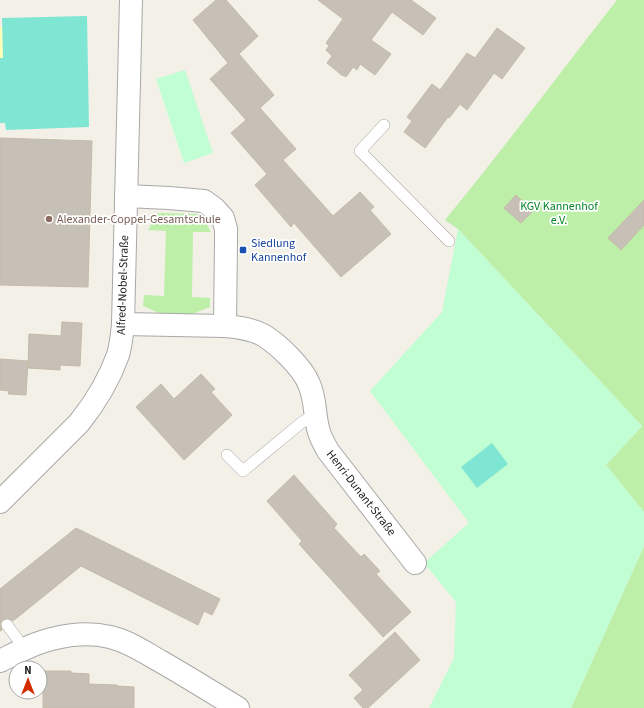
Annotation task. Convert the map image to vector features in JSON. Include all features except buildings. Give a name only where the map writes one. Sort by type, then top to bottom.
[{"type":"street","name":"Alfred-Nobel-Straße","points":[[0,502],[90,410],[106,381],[118,354],[123,324],[131,0]]},
{"type":"street","points":[[126,196],[204,201],[215,209],[223,218],[226,229],[225,326]]},
{"type":"street","name":"Henri-Dunant-Straße","points":[[123,324],[225,326],[240,328],[263,335],[276,345],[299,367],[309,383],[319,432],[328,451],[415,563]]},
{"type":"street","points":[[0,661],[48,640],[68,636],[89,635],[111,637],[135,646],[238,708]]},
{"type":"lane","points":[[384,125],[360,151],[448,241]]},
{"type":"lane","points":[[227,455],[242,471],[301,423],[315,414]]},
{"type":"lane","points":[[7,625],[25,649]]},
{"type":"green space","name":"KGV Kannenhof e.V.","points":[[617,0],[644,0],[644,512],[606,465],[642,426],[458,229],[445,220]]},
{"type":"green space","points":[[158,213],[201,214],[211,232],[193,232],[192,297],[210,298],[210,307],[187,316],[166,316],[143,306],[144,295],[164,296],[166,231],[148,230]]},
{"type":"green space","points":[[644,546],[644,708],[571,708]]},
{"type":"sand","points":[[0,27],[2,27],[3,58],[0,58]]},
{"type":"shaded area","points":[[87,16],[89,127],[6,130],[5,123],[0,123],[0,58],[3,58],[2,18]]},
{"type":"shaded area","points":[[185,70],[213,153],[184,163],[156,79]]},
{"type":"shaded area","points":[[458,229],[642,426],[606,465],[644,512],[644,546],[571,708],[429,708],[454,658],[456,602],[424,563],[469,523],[370,391],[442,312]]},
{"type":"shaded area","points":[[492,443],[508,464],[477,488],[461,467]]},
{"type":"place","name":"Alexander-Coppel-Gesamtschule","points":[[49,219]]},
{"type":"place","name":"Siedlung Kannenhof","points":[[243,250]]}]
